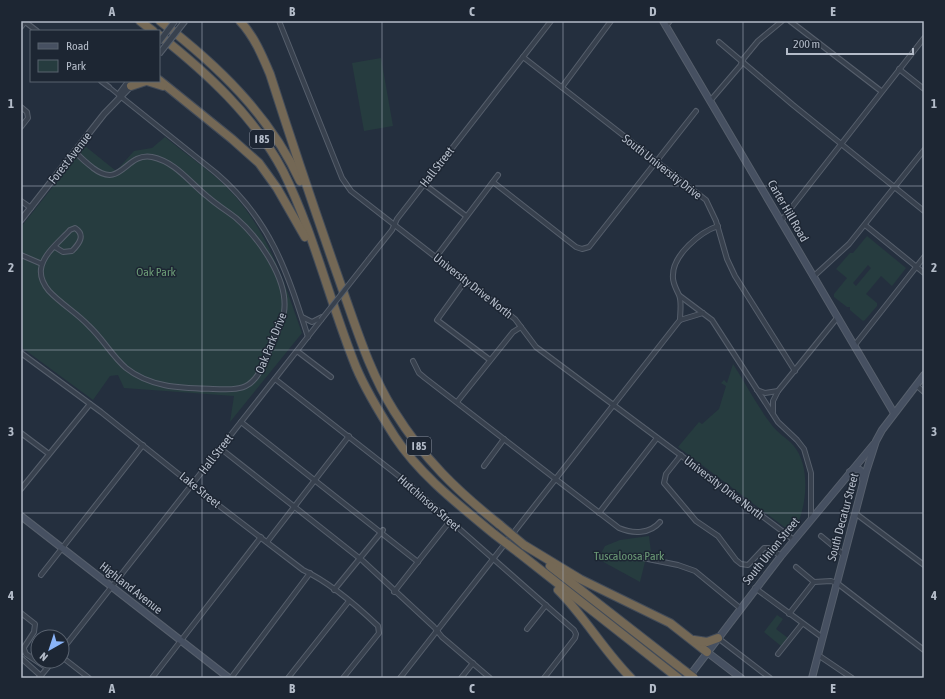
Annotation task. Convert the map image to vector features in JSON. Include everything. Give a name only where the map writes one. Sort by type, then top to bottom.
[{"type":"highway","points":[[140,21],[152,30]]},
{"type":"highway","name":"I 85","points":[[160,21],[218,69],[259,113],[278,140],[297,173],[317,218],[364,348],[379,384],[394,411],[429,460],[465,497],[694,678]]},
{"type":"highway","points":[[240,21],[247,29],[261,53],[270,74],[317,218]]},
{"type":"highway","name":"I 85","points":[[160,36],[196,64],[239,109],[263,140],[282,170],[298,204],[357,368],[378,410],[396,439],[424,472],[452,499],[494,534],[678,678]]},
{"type":"highway","points":[[160,81],[259,163],[290,209],[322,272]]},
{"type":"highway","points":[[150,82],[170,88]]},
{"type":"highway","points":[[524,545],[587,582],[660,617],[693,640],[707,652]]},
{"type":"highway","points":[[537,568],[583,617],[611,655],[631,678]]},
{"type":"highway","points":[[693,640],[701,642],[718,638]]},
{"type":"main road","name":"Carter Hill Road","points":[[666,23],[710,101],[894,413]]},
{"type":"main road","name":"South Decatur Street","points":[[812,678],[863,482],[876,441],[894,413],[924,375]]},
{"type":"main road","name":"South Union Street","points":[[688,678],[780,556],[876,441]]},
{"type":"main road","points":[[849,472],[855,469],[861,471],[863,482]]},
{"type":"main road","name":"Highland Avenue","points":[[21,516],[230,678]]},
{"type":"main road","points":[[707,652],[741,678]]},
{"type":"street","points":[[21,27],[25,21],[36,30]]},
{"type":"street","points":[[160,41],[176,21]]},
{"type":"street","points":[[160,53],[185,21]]},
{"type":"street","name":"University Drive North","points":[[278,21],[347,187],[516,318],[536,347],[794,540]]},
{"type":"street","name":"Hall Street","points":[[70,640],[369,259],[424,184],[551,21]]},
{"type":"street","points":[[562,88],[611,21]]},
{"type":"street","points":[[710,101],[763,36],[774,29],[782,21]]},
{"type":"street","points":[[790,21],[881,91]]},
{"type":"street","points":[[781,221],[898,69],[924,38]]},
{"type":"street","points":[[719,42],[840,144],[924,211]]},
{"type":"street","name":"South University Drive","points":[[523,57],[706,200],[718,226],[727,258],[735,276],[795,371]]},
{"type":"street","points":[[898,69],[924,89]]},
{"type":"street","points":[[103,82],[216,173],[243,197],[259,218],[280,258],[308,337]]},
{"type":"street","name":"Forest Avenue","points":[[21,220],[75,151],[132,83]]},
{"type":"street","points":[[21,107],[27,112],[28,118],[21,127]]},
{"type":"street","points":[[493,182],[576,247],[585,249],[592,245],[696,111]]},
{"type":"street","points":[[813,277],[849,244],[924,150]]},
{"type":"street","name":"Oak Park Drive","points":[[42,264],[42,277],[51,292],[90,326],[126,367],[142,378],[160,384],[234,390],[247,386],[259,374],[283,316],[285,302],[283,292],[273,264],[264,250],[238,220],[208,198],[178,170],[160,160],[143,157],[134,160],[118,173],[108,175],[99,172],[75,151]]},
{"type":"street","points":[[436,257],[498,175]]},
{"type":"street","points":[[424,184],[466,216]]},
{"type":"street","points":[[21,201],[31,208]]},
{"type":"street","points":[[865,224],[924,272]]},
{"type":"street","points":[[718,226],[707,230],[696,238],[676,264],[673,271],[675,290],[680,296],[716,324],[778,422],[797,440],[805,453],[810,469],[812,488],[810,520]]},
{"type":"street","points":[[21,255],[42,264],[47,255],[56,247],[70,230],[76,228],[80,231],[80,242],[72,251],[63,252],[56,247]]},
{"type":"street","points":[[854,346],[924,257]]},
{"type":"street","points":[[466,280],[437,320],[490,360]]},
{"type":"street","points":[[680,296],[680,320]]},
{"type":"street","points":[[400,678],[494,560],[613,404],[680,320],[703,313]]},
{"type":"street","points":[[301,316],[312,322],[326,314]]},
{"type":"street","points":[[773,414],[773,401],[778,391],[837,318]]},
{"type":"street","points":[[457,402],[513,332],[521,327]]},
{"type":"street","points":[[297,351],[331,377]]},
{"type":"street","name":"Lake Street","points":[[21,353],[90,404],[267,542],[349,601],[379,628],[379,633],[343,678]]},
{"type":"street","points":[[413,361],[419,373],[619,528],[631,532],[653,529],[660,522]]},
{"type":"street","name":"Hutchinson Street","points":[[275,379],[349,436],[450,521],[546,605],[576,634],[575,638],[544,678]]},
{"type":"street","points":[[916,385],[924,392]]},
{"type":"street","points":[[757,390],[765,392],[778,391]]},
{"type":"street","points":[[21,489],[90,404]]},
{"type":"street","points":[[241,422],[382,531],[418,562]]},
{"type":"street","points":[[21,433],[49,454]]},
{"type":"street","points":[[267,542],[349,436]]},
{"type":"street","points":[[599,513],[657,438]]},
{"type":"street","points":[[484,466],[504,439]]},
{"type":"street","points":[[41,575],[143,445]]},
{"type":"street","points":[[220,448],[360,558],[437,632],[490,678]]},
{"type":"street","points":[[681,455],[666,474],[664,483],[696,521],[718,536],[736,560],[742,564],[746,565],[751,562],[764,548],[769,548],[780,556]]},
{"type":"street","points":[[855,513],[924,565]]},
{"type":"street","points":[[394,592],[450,521]]},
{"type":"street","points":[[334,590],[382,531]]},
{"type":"street","points":[[821,536],[844,555]]},
{"type":"street","points":[[152,678],[261,537]]},
{"type":"street","points":[[643,558],[678,565],[695,571],[740,608]]},
{"type":"street","points":[[796,567],[814,582],[831,581],[837,583],[924,650]]},
{"type":"street","points":[[230,678],[310,573]]},
{"type":"street","points":[[789,614],[814,582]]},
{"type":"street","points":[[755,588],[823,638]]},
{"type":"street","points":[[288,678],[349,601]]},
{"type":"street","points":[[527,629],[546,605]]},
{"type":"street","points":[[21,613],[36,624],[34,632],[22,650],[30,657]]},
{"type":"street","points":[[778,654],[802,624]]},
{"type":"street","points":[[718,638],[770,678]]},
{"type":"street","points":[[818,655],[852,678]]},
{"type":"street","points":[[21,658],[40,677],[46,669]]},
{"type":"street","points":[[70,663],[89,678]]},
{"type":"street","points":[[461,678],[473,663]]},
{"type":"green space","points":[[381,58],[393,126],[364,131],[352,63]]},
{"type":"green space","name":"Oak Park","points":[[165,137],[219,180],[247,211],[267,244],[283,279],[302,333],[230,422],[234,396],[124,388],[118,375],[110,376],[93,400],[21,347],[21,227],[85,146],[116,171],[134,151],[152,148]]},
{"type":"green space","points":[[867,236],[906,268],[892,286],[881,276],[866,294],[877,303],[877,306],[863,321],[850,310],[850,307],[847,307],[834,297],[834,294],[847,278],[836,269],[850,253],[853,253]],"holes":[[[868,265],[871,268],[856,286],[853,283]]]},
{"type":"green space","points":[[733,364],[773,427],[793,445],[799,453],[803,463],[805,474],[805,497],[800,518],[796,527],[787,529],[678,447],[699,422],[702,424],[719,409],[726,386],[721,383],[724,380],[727,383]]},
{"type":"green space","name":"Tuscaloosa Park","points":[[649,536],[651,552],[645,562],[640,582],[598,559],[605,546],[620,540]]},
{"type":"green space","points":[[777,615],[783,619],[776,629],[788,638],[781,646],[764,632]]}]
